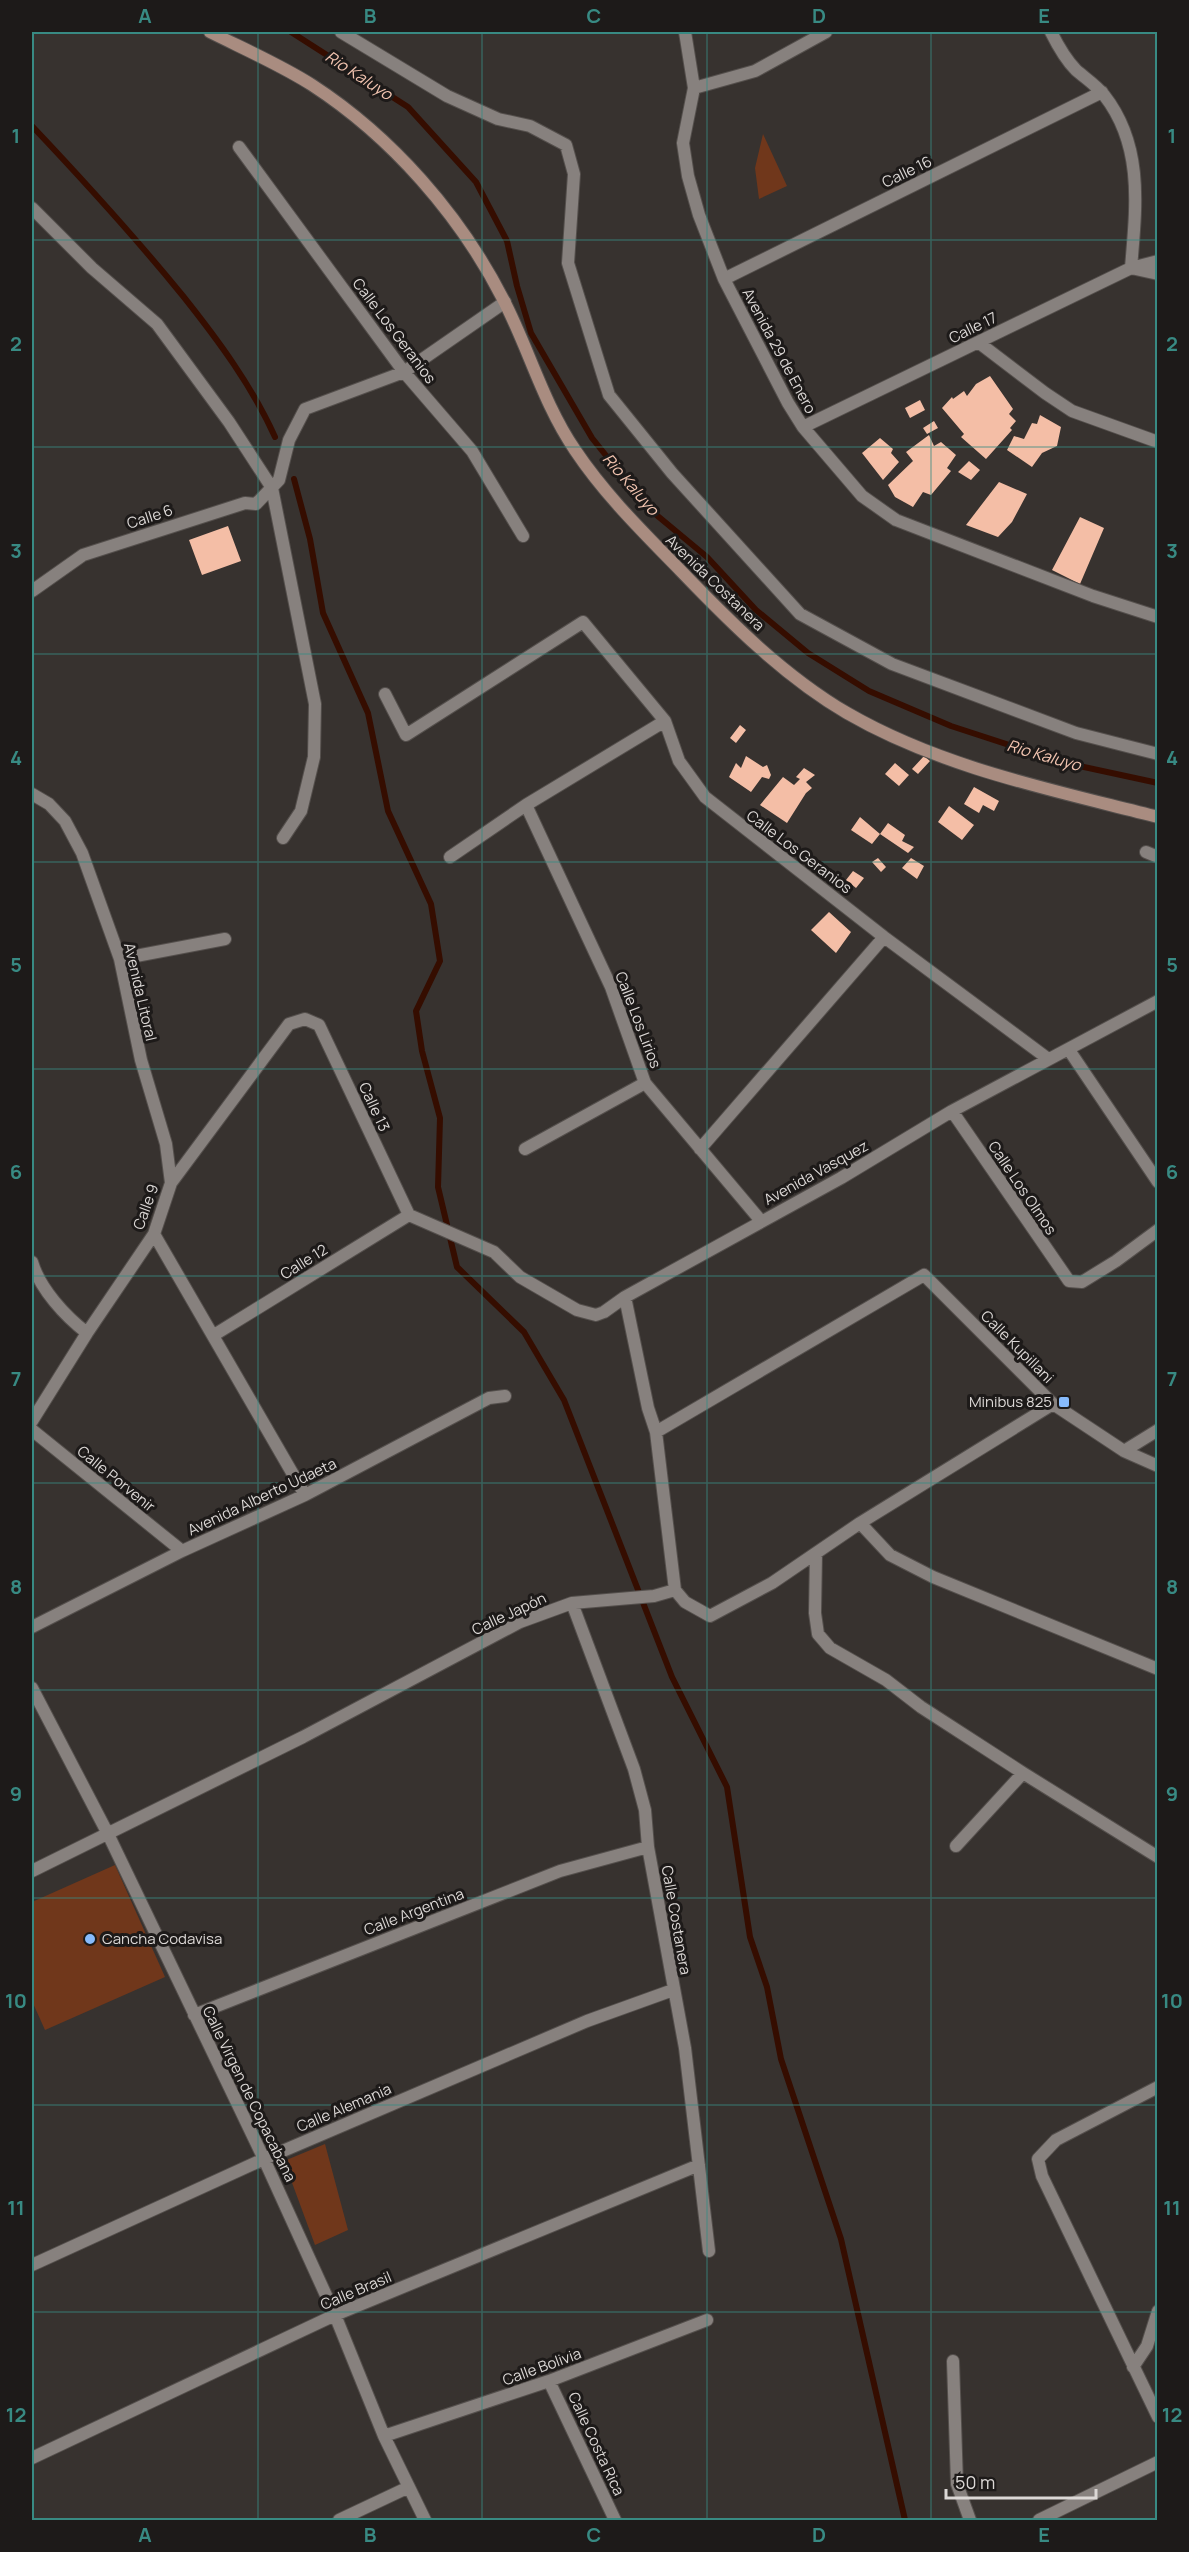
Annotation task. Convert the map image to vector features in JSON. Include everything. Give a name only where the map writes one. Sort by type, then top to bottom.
[{"type":"main road","name":"Avenida Costanera","points":[[210,32],[312,85],[370,129],[444,208],[479,255],[505,302],[546,401],[575,450],[642,532],[708,599],[778,664],[847,712],[920,748],[951,760],[1094,802],[1158,817]]},
{"type":"street","points":[[341,32],[447,96],[498,119],[530,126],[566,145],[574,174],[568,263],[609,394],[658,458],[800,614],[892,664],[1076,733],[1158,754]]},
{"type":"street","name":"Avenida 29 de Enero","points":[[685,32],[694,88],[683,143],[688,176],[709,246],[724,279],[788,403],[803,427],[862,496],[896,520],[1073,588],[1158,617]]},
{"type":"street","points":[[694,88],[755,71],[826,32]]},
{"type":"street","points":[[1051,32],[1074,68],[1102,92],[1116,112],[1128,138],[1134,163],[1137,206],[1131,268],[1158,274]]},
{"type":"street","name":"Calle 16","points":[[724,279],[1102,92]]},
{"type":"street","name":"Calle Los Geranios","points":[[239,147],[404,372],[472,451],[523,536]]},
{"type":"street","points":[[32,208],[92,268],[157,324],[276,484]]},
{"type":"street","name":"Calle 17","points":[[803,427],[1131,268],[1158,261]]},
{"type":"street","points":[[283,838],[301,811],[314,757],[315,704],[276,484],[289,440],[305,409],[404,372],[505,302]]},
{"type":"street","points":[[978,342],[1044,393],[1072,411],[1158,442]]},
{"type":"street","name":"Calle 6","points":[[32,591],[83,555],[245,502],[256,504],[276,484]]},
{"type":"street","name":"Calle Los Geranios","points":[[385,694],[406,735],[583,622],[665,721],[679,761],[705,796],[884,937],[1047,1058]]},
{"type":"street","points":[[450,857],[526,805],[665,721]]},
{"type":"street","name":"Avenida Litoral","points":[[32,794],[49,804],[65,820],[82,853],[120,959],[141,1060],[166,1144],[171,1183]]},
{"type":"street","name":"Calle Los Lirios","points":[[526,805],[611,987],[645,1083],[761,1221]]},
{"type":"street","points":[[700,1149],[884,937]]},
{"type":"street","points":[[120,959],[225,939]]},
{"type":"street","name":"Avenida Vasquez","points":[[409,1215],[494,1252],[520,1276],[577,1310],[596,1315],[841,1178],[952,1111],[1047,1058],[1069,1050],[1158,1001]]},
{"type":"street","name":"Calle 9","points":[[32,1421],[87,1333],[154,1234],[171,1183],[289,1024],[305,1019]]},
{"type":"street","name":"Calle 13","points":[[305,1019],[319,1025],[409,1215]]},
{"type":"street","points":[[1069,1050],[1158,1182]]},
{"type":"street","points":[[525,1149],[645,1083]]},
{"type":"street","name":"Calle Los Olmos","points":[[952,1111],[1069,1281],[1082,1282],[1116,1261],[1158,1230]]},
{"type":"street","name":"Calle 12","points":[[214,1335],[409,1215]]},
{"type":"street","points":[[154,1234],[305,1495]]},
{"type":"street","points":[[32,1262],[35,1273],[70,1321],[87,1333]]},
{"type":"street","name":"Calle Kupillani","points":[[656,1432],[924,1275],[1053,1404],[1124,1451],[1158,1466]]},
{"type":"street","points":[[625,1298],[648,1408],[656,1432],[675,1590],[685,1602],[710,1616],[771,1583],[860,1523],[1053,1404]]},
{"type":"street","name":"Avenida Alberto Udaeta","points":[[32,1627],[182,1551],[305,1495],[489,1398],[505,1396]]},
{"type":"street","name":"Calle Porvenir","points":[[32,1430],[182,1551]]},
{"type":"street","points":[[1124,1451],[1158,1430]]},
{"type":"street","points":[[860,1523],[890,1555],[933,1577],[1158,1669]]},
{"type":"street","points":[[816,1554],[815,1613],[818,1634],[830,1648],[886,1680],[921,1707],[1158,1857]]},
{"type":"street","name":"Calle Japón","points":[[32,1871],[303,1737],[520,1622],[578,1603],[654,1596],[675,1590]]},
{"type":"street","name":"Calle Costanera","points":[[578,1603],[634,1769],[645,1810],[648,1847],[685,2048],[709,2252]]},
{"type":"street","name":"Calle Virgen de Copacabana","points":[[32,1688],[108,1834],[264,2158],[335,2315],[384,2436],[425,2520]]},
{"type":"street","points":[[956,1846],[1023,1773]]},
{"type":"street","name":"Calle Argentina","points":[[194,2014],[560,1871],[648,1847]]},
{"type":"street","name":"Calle Alemania","points":[[32,2265],[264,2158],[586,2021],[673,1990]]},
{"type":"street","points":[[1158,2087],[1056,2140],[1038,2159],[1042,2176],[1158,2417]]},
{"type":"street","name":"Calle Brasil","points":[[32,2458],[335,2315],[699,2165]]},
{"type":"street","points":[[1133,2367],[1147,2346],[1158,2311]]},
{"type":"street","name":"Calle Bolivia","points":[[384,2436],[549,2381],[707,2320]]},
{"type":"street","points":[[953,2361],[957,2484],[970,2520]]},
{"type":"street","name":"Calle Costa Rica","points":[[549,2381],[615,2520]]},
{"type":"street","points":[[1039,2520],[1158,2462]]},
{"type":"street","points":[[339,2520],[409,2487]]},
{"type":"shaded area","points":[[763,134],[787,186],[759,199],[755,168]]},
{"type":"shaded area","name":"Cancha Codavisa","points":[[115,1865],[165,1977],[45,2030],[32,2001],[32,1902]]},
{"type":"shaded area","points":[[325,2144],[348,2230],[315,2245],[284,2161]]},
{"type":"building","points":[[990,376],[1013,409],[1009,414],[1016,421],[1010,428],[1012,430],[986,459],[961,437],[964,434],[942,408],[952,397],[953,399],[964,391],[967,396],[976,384]]},
{"type":"building","points":[[920,400],[925,410],[910,418],[905,408]]},
{"type":"building","points":[[1040,415],[1061,427],[1057,446],[1042,453],[1032,467],[1007,450],[1014,436],[1024,439],[1032,423],[1037,424]]},
{"type":"building","points":[[934,421],[938,428],[927,434],[923,428]]},
{"type":"building","points":[[929,435],[934,446],[941,442],[956,455],[947,468],[951,471],[931,495],[923,492],[913,507],[895,497],[888,485],[913,461],[906,452]]},
{"type":"building","points":[[880,438],[893,449],[891,453],[899,462],[883,480],[862,453]]},
{"type":"building","points":[[969,461],[980,470],[971,480],[958,472]]},
{"type":"building","points":[[999,482],[1027,494],[1012,522],[998,537],[966,525]]},
{"type":"building","points":[[1080,517],[1104,528],[1080,584],[1052,570]]},
{"type":"building","points":[[228,526],[241,561],[202,575],[189,540]]},
{"type":"building","points":[[740,725],[746,730],[736,743],[730,738]]},
{"type":"building","points":[[746,756],[763,767],[767,765],[771,775],[769,779],[762,777],[751,792],[729,777],[736,763],[741,768]]},
{"type":"building","points":[[924,756],[930,761],[918,774],[912,769]]},
{"type":"building","points":[[895,763],[909,775],[899,786],[885,774]]},
{"type":"building","points":[[804,768],[815,775],[806,782],[812,788],[806,793],[787,823],[760,805],[783,777],[794,785],[800,779],[796,777]]},
{"type":"building","points":[[974,787],[999,801],[994,811],[983,805],[979,813],[964,804]]},
{"type":"building","points":[[949,806],[974,825],[962,840],[938,822]]},
{"type":"building","points":[[860,817],[880,834],[872,844],[851,830]]},
{"type":"building","points":[[888,823],[905,835],[902,841],[914,847],[908,853],[880,834]]},
{"type":"building","points":[[878,858],[886,867],[881,872],[872,862]]},
{"type":"building","points":[[911,858],[924,866],[917,879],[902,868]]},
{"type":"building","points":[[853,871],[864,878],[856,888],[846,880]]},
{"type":"building","points":[[829,912],[851,932],[836,953],[811,930]]},
{"type":"waterway","name":"Rio Kaluyo","points":[[291,32],[408,107],[476,182],[507,241],[531,333],[592,438],[648,508],[707,557],[756,610],[808,653],[869,691],[951,726],[1061,762],[1158,783]]},
{"type":"waterway","points":[[32,126],[128,231],[196,313],[245,382],[275,437]]},
{"type":"waterway","points":[[294,479],[310,539],[323,613],[368,713],[388,811],[431,904],[440,961],[416,1011],[422,1051],[440,1118],[438,1187],[457,1267],[524,1332],[564,1400],[672,1677],[727,1787],[750,1937],[767,1987],[781,2059],[841,2239],[905,2520]]},
{"type":"place","name":"Minibus 825","points":[[1064,1402]]},
{"type":"place","name":"Cancha Codavisa","points":[[90,1939]]}]
